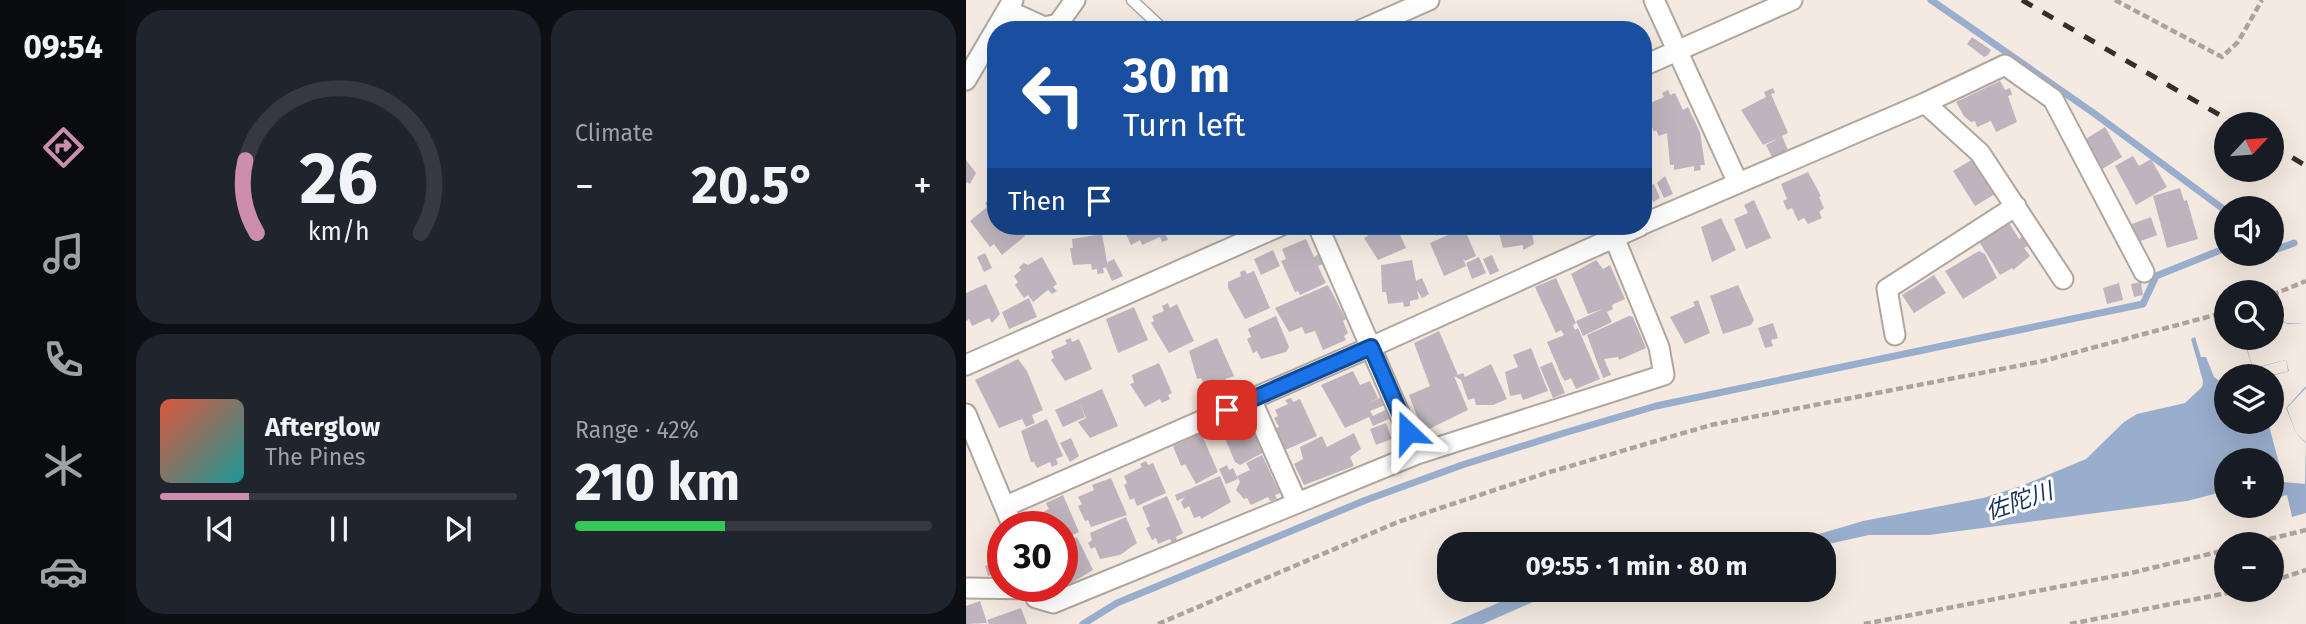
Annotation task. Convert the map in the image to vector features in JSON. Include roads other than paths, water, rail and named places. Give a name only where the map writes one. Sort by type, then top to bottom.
[{"type":"street","points":[[1060,21],[1075,0]]},
{"type":"street","points":[[1381,21],[1429,0]]},
{"type":"street","points":[[1654,0],[1738,183]]},
{"type":"street","points":[[1652,62],[1792,0]]},
{"type":"street","points":[[1001,21],[1010,5],[1035,21]]},
{"type":"street","points":[[966,80],[987,44]]},
{"type":"street","points":[[1652,221],[1925,103],[2005,65],[2053,99],[2144,272]]},
{"type":"street","points":[[1925,103],[1980,153],[2063,279]]},
{"type":"street","points":[[1895,335],[1887,289],[2016,206]]},
{"type":"street","points":[[966,365],[1260,235]]},
{"type":"street","points":[[1322,235],[1417,454]]},
{"type":"street","points":[[1006,506],[1371,347],[1619,235]]},
{"type":"street","points":[[1078,593],[1417,454],[1664,375],[1659,347],[1614,237]]},
{"type":"street","points":[[1251,399],[1297,503]]},
{"type":"street","points":[[966,414],[1008,511]]},
{"type":"street","points":[[966,588],[987,588]]},
{"type":"lane","points":[[1132,0],[1154,21]]},
{"type":"water","name":"佐陀川","points":[[2284,322],[2306,324],[2306,388],[2287,408],[2296,433],[2306,442],[2306,513],[2292,517],[2287,495],[2284,496],[2284,448],[2214,448],[2214,494],[2187,501],[1929,535],[1869,535],[1836,542],[1836,532],[1826,532],[1863,521],[1983,498],[2021,486],[2086,459],[2124,422],[2137,414],[2185,403],[2202,387],[2203,381],[2191,339],[2195,337],[2201,357],[2206,357],[2214,377],[2214,434],[2284,434],[2284,372],[2288,371],[2286,360],[2271,364],[2251,364],[2247,350],[2284,350]]},
{"type":"water","points":[[1533,602],[1483,624],[1450,624],[1498,603]]},
{"type":"waterway","points":[[1931,0],[2095,114],[2214,202]]},
{"type":"waterway","points":[[2284,247],[2294,243]]},
{"type":"waterway","points":[[1083,624],[1117,603],[1366,500],[1462,465],[1656,406],[2143,304],[2156,276],[2214,253]]},
{"type":"railway","points":[[2022,0],[2214,112]]},
{"type":"railway","points":[[2284,152],[2306,166]]}]
